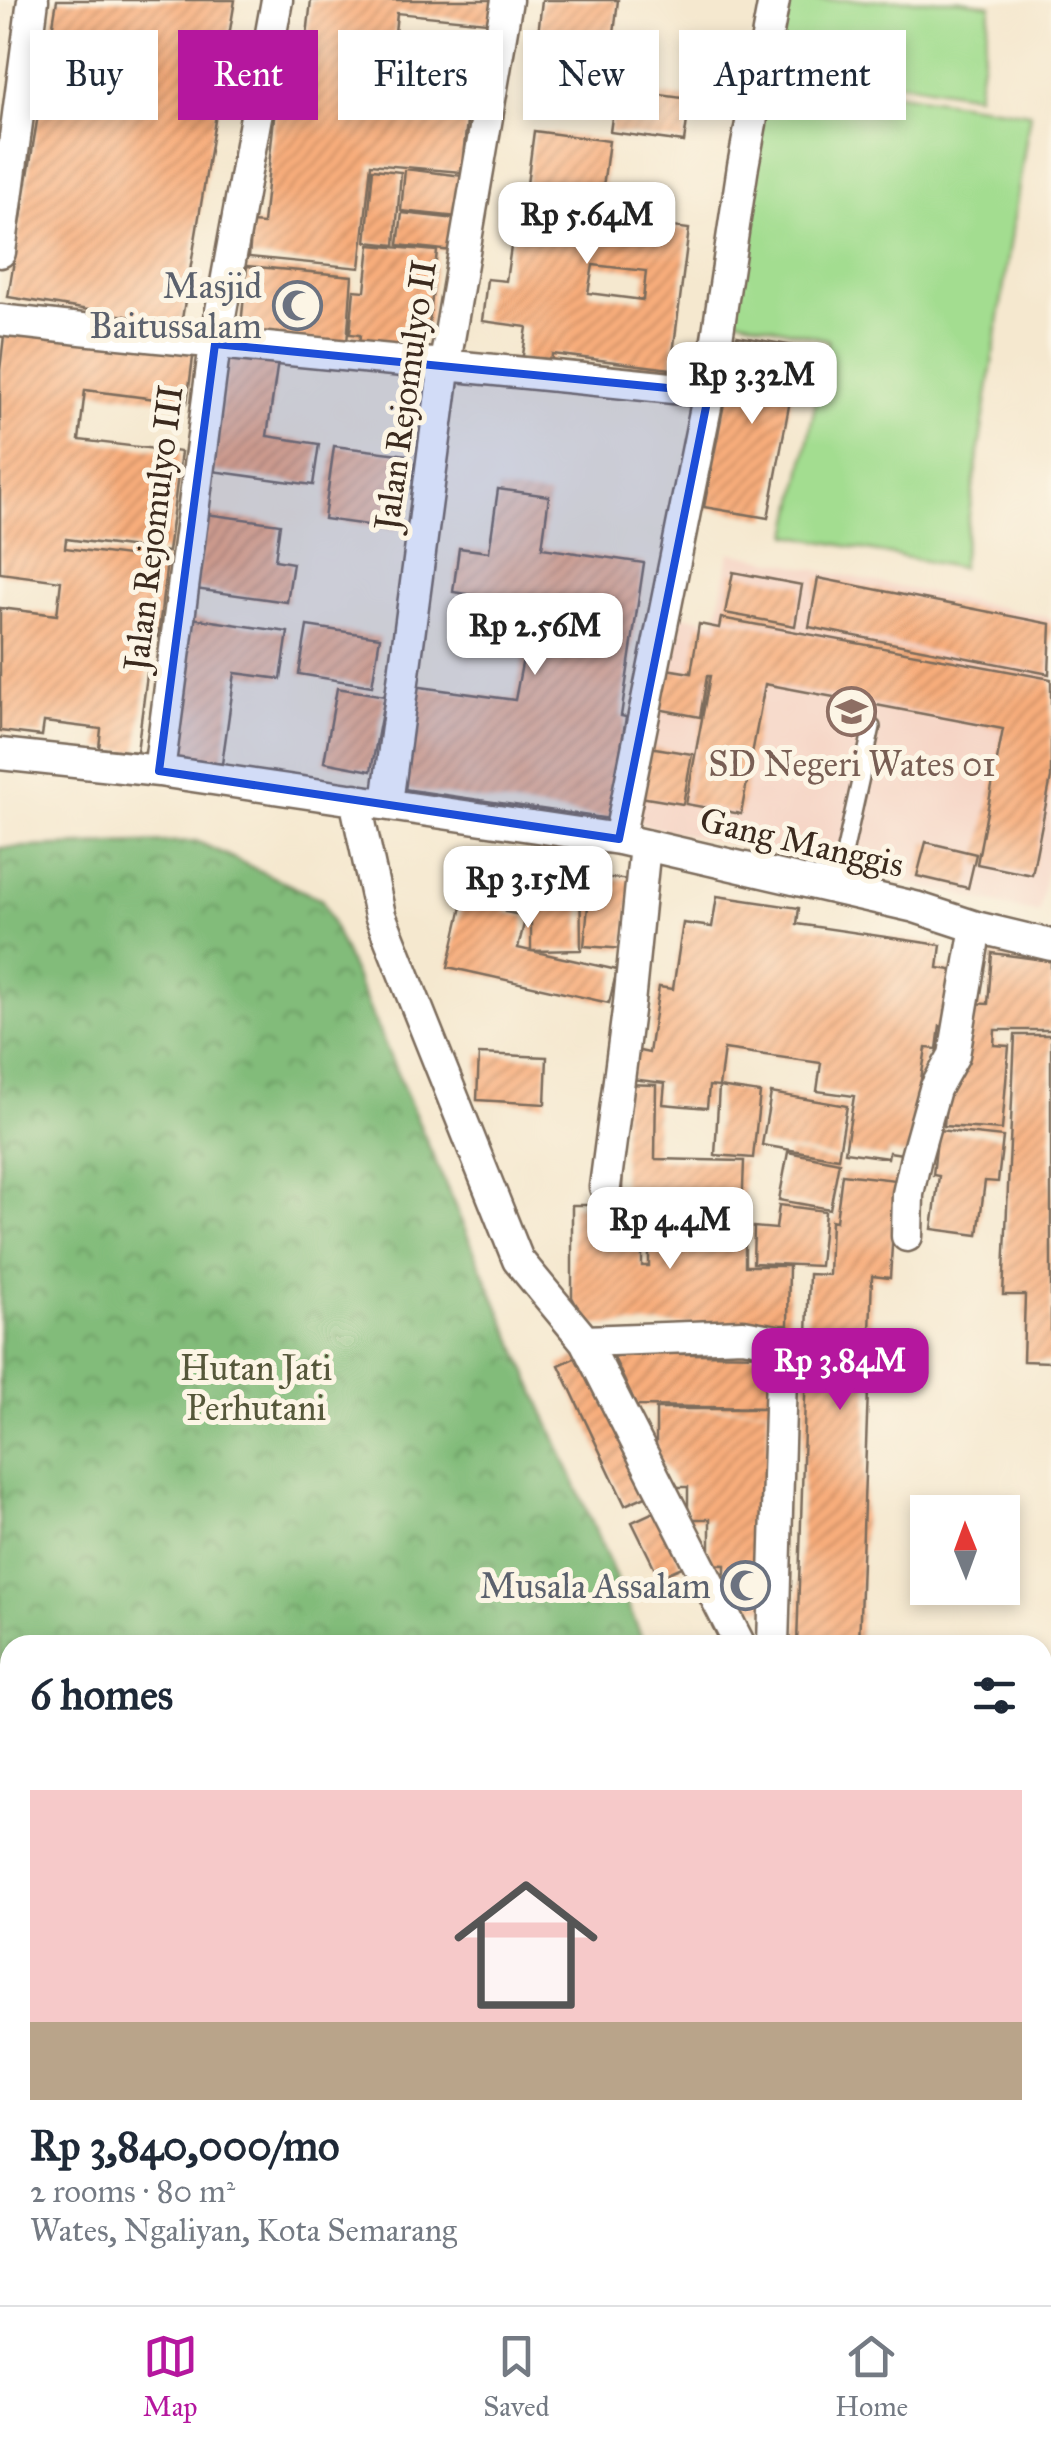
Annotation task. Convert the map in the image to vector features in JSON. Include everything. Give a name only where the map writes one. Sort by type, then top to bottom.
[{"type":"street","points":[[0,252],[9,114],[32,0]]},
{"type":"street","name":"Jalan Rejomulyo III","points":[[160,771],[215,344],[277,0]]},
{"type":"street","name":"Jalan Rejomulyo II","points":[[387,803],[445,363],[506,0]]},
{"type":"street","points":[[606,1186],[632,842],[774,0]]},
{"type":"street","points":[[0,320],[709,392]]},
{"type":"street","name":"Gang Manggis","points":[[0,754],[355,798],[632,842],[915,907],[1051,946]]},
{"type":"street","points":[[355,798],[380,916],[518,1260],[585,1341],[735,1635]]},
{"type":"street","points":[[907,1236],[908,1194],[916,1157],[934,1089],[954,1055],[976,927]]},
{"type":"street","points":[[585,1341],[744,1335],[782,1342],[773,1635]]},
{"type":"lane","points":[[836,890],[872,727]]},
{"type":"highlighted area","points":[[215,344],[709,392],[619,839],[159,771]]},
{"type":"shaded area","name":"SD Negeri Wates 01","points":[[730,552],[1051,618],[1051,843],[1039,913],[637,821],[671,613],[716,622]]},
{"type":"green space","points":[[775,0],[959,0],[991,5],[977,95],[906,84],[906,30],[770,30]]},
{"type":"green space","points":[[906,95],[1030,113],[961,568],[789,535],[828,340],[724,315],[752,120],[906,120]]},
{"type":"green space","name":"Hutan Jati Perhutani","points":[[196,841],[322,900],[641,1635],[0,1635],[0,848]]},
{"type":"building","points":[[57,0],[235,0],[230,30],[178,30],[178,120],[215,120],[181,325],[8,297],[37,120],[158,120],[158,30],[52,30]]},
{"type":"building","points":[[311,0],[499,0],[496,23],[397,13],[395,30],[338,30],[338,120],[467,122],[461,172],[371,164],[360,268],[249,257],[252,223],[263,224],[274,120],[318,120],[318,30],[308,30]]},
{"type":"building","points":[[542,0],[618,0],[614,30],[538,30]]},
{"type":"building","points":[[659,95],[679,98],[679,120],[687,120],[684,142],[610,132],[612,120],[659,120]]},
{"type":"building","points":[[534,131],[609,141],[599,218],[689,229],[671,369],[552,354],[551,366],[522,362],[527,327],[482,321],[487,279],[506,281],[517,206],[524,207]],"holes":[[[593,265],[646,271],[643,300],[588,293]]]},
{"type":"building","points":[[373,169],[401,172],[395,245],[366,242]]},
{"type":"building","points":[[405,169],[463,176],[458,217],[401,211]]},
{"type":"building","points":[[402,213],[457,219],[453,251],[398,245]]},
{"type":"building","points":[[370,245],[437,251],[429,325],[412,323],[409,352],[359,347],[360,335],[350,334],[354,290],[365,291]]},
{"type":"building","name":"Masjid Baitussalam","points":[[247,266],[352,276],[347,344],[240,335]]},
{"type":"building","points":[[5,327],[194,350],[187,403],[85,390],[79,440],[181,452],[168,552],[66,539],[65,548],[167,561],[158,637],[152,636],[137,752],[99,748],[101,729],[44,722],[42,736],[0,731],[0,608],[57,615],[61,581],[0,573],[0,370]]},
{"type":"building","points":[[737,336],[800,347],[768,518],[704,507]]},
{"type":"building","points":[[228,355],[278,361],[267,436],[319,444],[313,485],[212,471]]},
{"type":"building","points":[[334,446],[408,455],[397,529],[324,519]]},
{"type":"building","points":[[498,489],[549,496],[542,548],[644,563],[610,819],[397,788],[413,686],[515,700],[531,617],[480,609],[482,596],[453,592],[459,548],[489,552]]},
{"type":"building","points":[[206,514],[280,524],[275,560],[293,563],[287,602],[195,589]]},
{"type":"building","points":[[733,572],[802,585],[795,626],[725,613]]},
{"type":"building","points":[[818,578],[1051,624],[1049,674],[809,627]]},
{"type":"building","points":[[191,618],[288,632],[281,679],[235,673],[222,764],[172,757]]},
{"type":"building","points":[[721,618],[1051,679],[1051,778],[1032,875],[977,864],[1003,729],[765,684],[741,814],[686,804],[710,676],[700,717],[658,709],[666,669],[691,673],[699,624],[719,628]]},
{"type":"building","points":[[307,626],[380,637],[372,686],[299,674]]},
{"type":"building","points":[[337,688],[385,696],[371,771],[324,762]]},
{"type":"building","points":[[649,747],[692,754],[683,804],[640,797]]},
{"type":"building","points":[[926,842],[976,854],[968,888],[917,876]]},
{"type":"building","points":[[580,857],[581,950],[532,951],[617,970],[609,1003],[448,967],[472,863],[513,872],[505,912],[526,916],[518,948],[531,951],[531,858]]},
{"type":"building","points":[[591,876],[632,880],[625,949],[584,946]]},
{"type":"building","points":[[717,896],[799,908],[797,924],[941,945],[938,968],[957,971],[948,1028],[940,1026],[937,1049],[926,1048],[909,1155],[889,1152],[888,1158],[845,1152],[854,1096],[817,1091],[821,1063],[724,1049],[719,1087],[709,1086],[707,1108],[663,1104],[665,1083],[631,1079],[635,1050],[649,1053],[659,987],[673,989],[683,923],[712,927]]},
{"type":"building","points":[[992,953],[1051,961],[1051,1030],[995,1030],[994,1045],[1009,1046],[1002,1130],[944,1126],[948,1076],[959,1077],[971,1003],[988,1004]]},
{"type":"building","points":[[1015,1035],[1051,1035],[1051,1362],[1023,1361],[1025,1295],[1003,1295]]},
{"type":"building","points":[[479,1054],[547,1057],[545,1104],[477,1100]]},
{"type":"building","points":[[624,1084],[656,1085],[655,1159],[744,1161],[742,1216],[653,1214],[654,1193],[622,1193]]},
{"type":"building","points":[[719,1087],[760,1093],[753,1158],[715,1155]]},
{"type":"building","points":[[771,1093],[847,1106],[838,1158],[762,1145]]},
{"type":"building","points":[[938,1130],[1003,1137],[998,1182],[985,1181],[978,1235],[932,1229],[939,1176],[933,1175]]},
{"type":"building","points":[[788,1152],[839,1162],[830,1209],[779,1200]]},
{"type":"building","points":[[842,1174],[896,1180],[890,1278],[872,1276],[859,1635],[797,1635],[809,1274],[829,1275],[831,1220],[836,1221]]},
{"type":"building","points":[[572,1205],[642,1205],[642,1266],[649,1266],[649,1218],[745,1218],[745,1266],[789,1266],[788,1325],[587,1325],[572,1297]]},
{"type":"building","points":[[779,1205],[825,1211],[820,1266],[753,1263],[754,1227],[776,1229]]},
{"type":"building","points":[[612,1353],[775,1355],[774,1408],[636,1406]]},
{"type":"building","points":[[583,1354],[648,1495],[625,1505],[559,1365]]},
{"type":"building","points":[[656,1409],[768,1409],[768,1608],[725,1608],[725,1565],[710,1564],[710,1519],[688,1519],[688,1487],[678,1487],[656,1454]]},
{"type":"building","points":[[656,1511],[682,1567],[659,1577],[632,1522]]},
{"type":"place","name":"Masjid Baitussalam","points":[[297,306]]},
{"type":"place","name":"SD Negeri Wates 01","points":[[852,712]]},
{"type":"place","name":"Musala Assalam","points":[[746,1586]]}]
